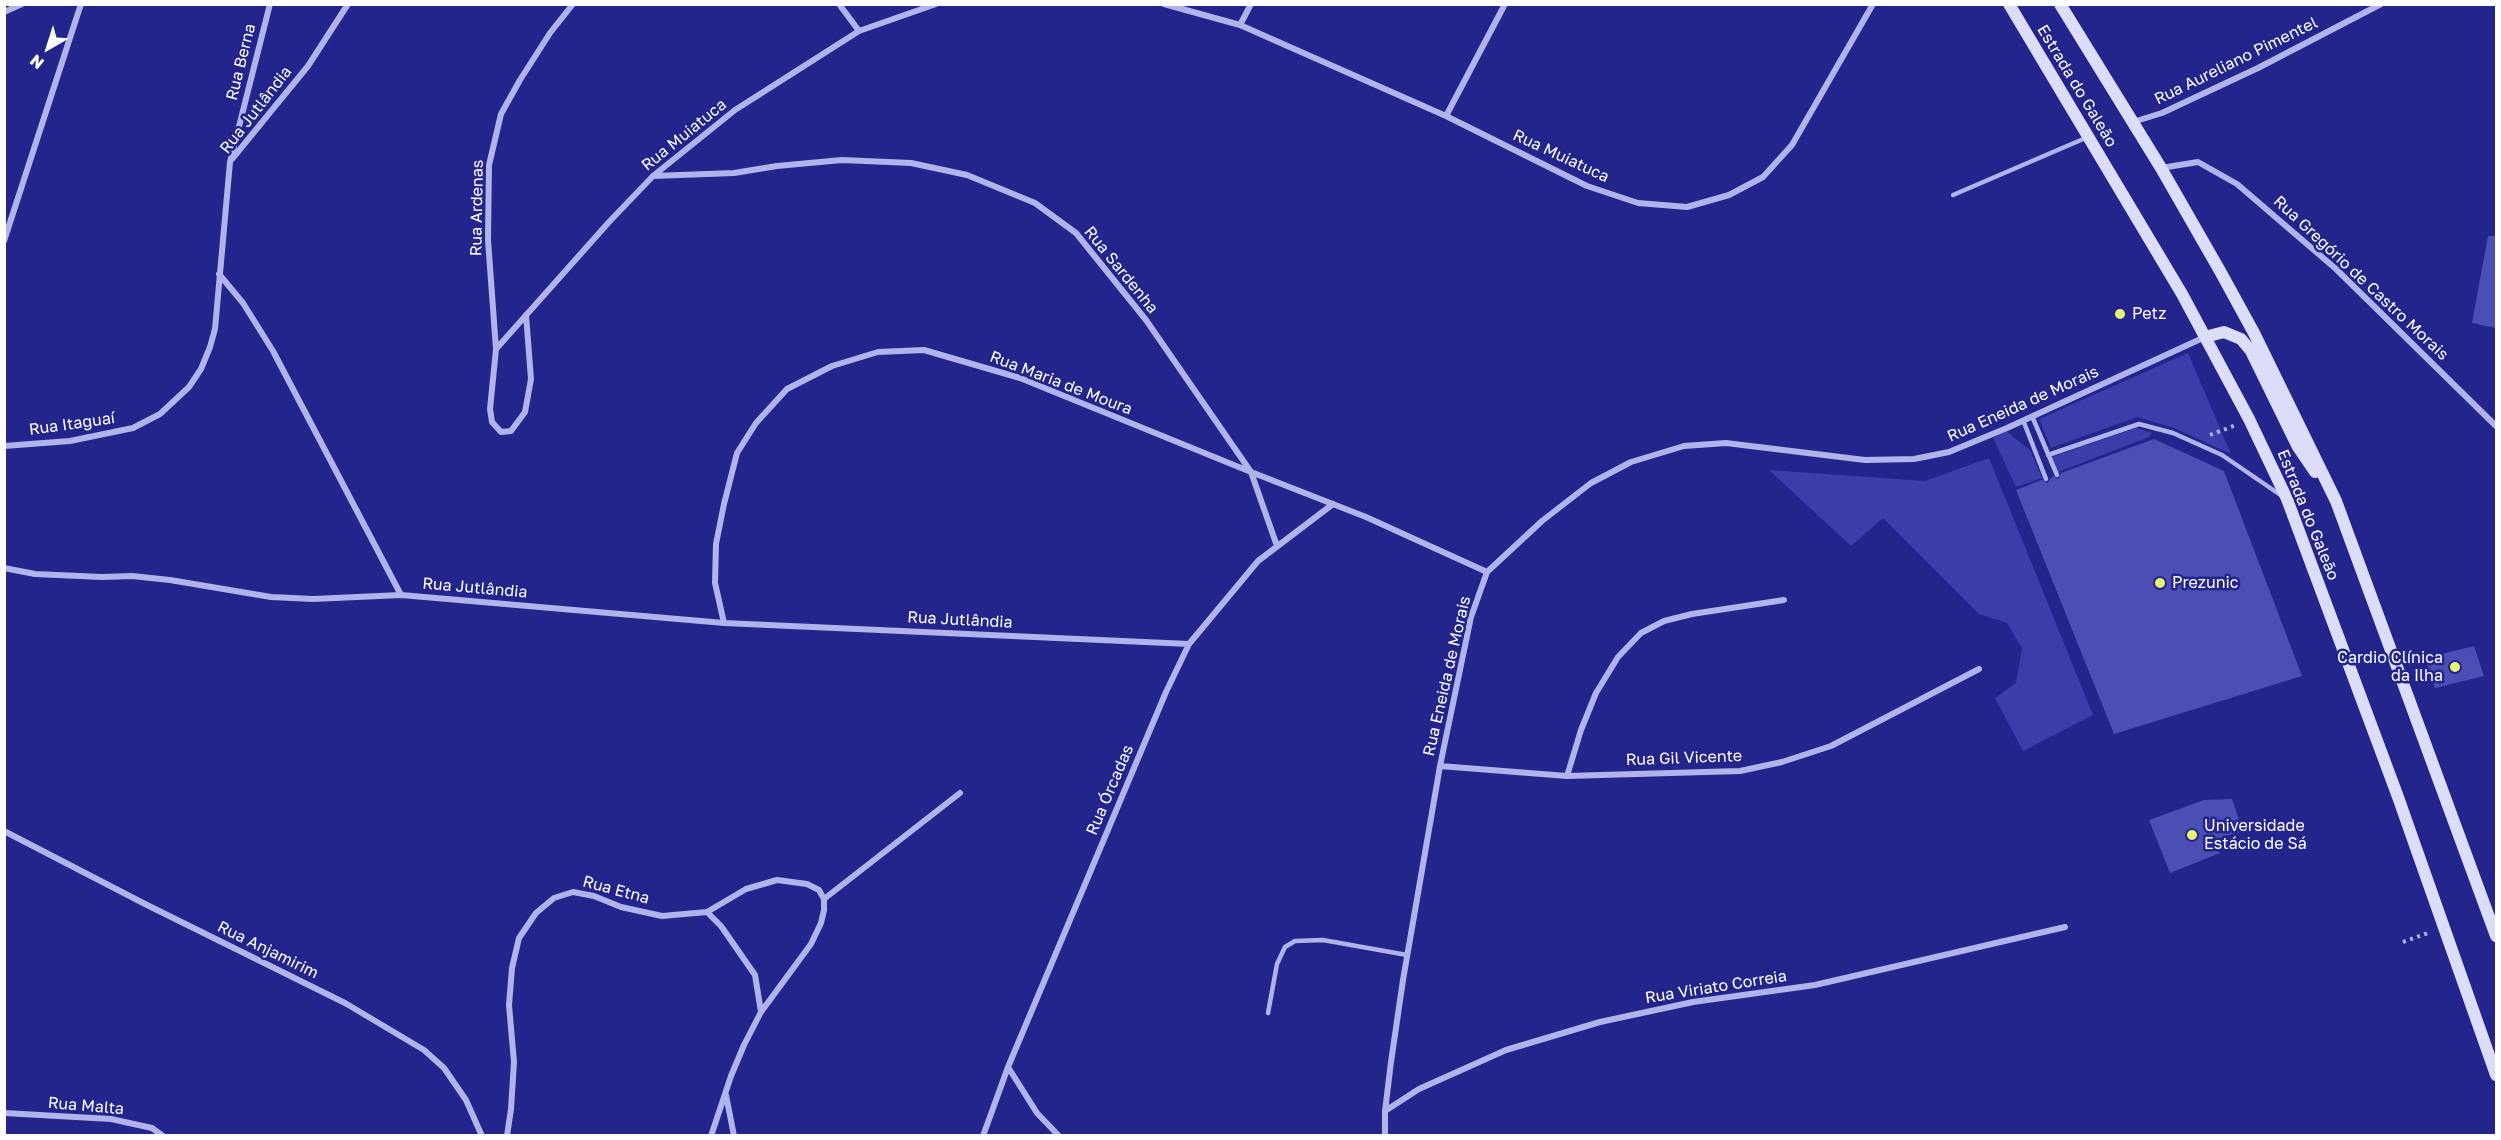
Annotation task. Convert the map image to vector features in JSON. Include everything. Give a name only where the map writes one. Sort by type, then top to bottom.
[{"type":"main road","name":"Estrada do Galeão","points":[[2009,4],[2182,294],[2287,499],[2445,927],[2496,1075]]},
{"type":"main road","name":"Estrada do Galeão","points":[[2060,4],[2162,168],[2254,333],[2336,501],[2496,936]]},
{"type":"main road","points":[[2205,337],[2224,332],[2241,339],[2251,351],[2298,447],[2336,501]]},
{"type":"street","points":[[4,12],[22,4]]},
{"type":"street","points":[[4,241],[81,4]]},
{"type":"street","name":"Rua Berna","points":[[230,162],[270,4]]},
{"type":"street","name":"Rua Jutlândia","points":[[348,4],[308,66],[230,162],[219,274],[243,303],[273,351],[401,595],[724,623],[1189,644]]},
{"type":"street","name":"Rua Ardenas","points":[[526,315],[531,379],[525,412],[511,430],[501,432],[492,422],[490,409],[496,349],[488,240],[489,165],[501,114],[550,33],[573,4]]},
{"type":"street","points":[[839,4],[859,31]]},
{"type":"street","name":"Rua Muiatuca","points":[[496,349],[609,222],[653,177],[735,110],[859,31],[936,4]]},
{"type":"street","name":"Rua Muiatuca","points":[[1164,4],[1240,26],[1446,116],[1587,186],[1638,203],[1687,207],[1729,195],[1763,177],[1792,145],[1873,4]]},
{"type":"street","points":[[1240,26],[1251,4]]},
{"type":"street","points":[[1446,116],[1505,4]]},
{"type":"street","name":"Rua Aureliano Pimentel","points":[[2133,122],[2162,113],[2258,68],[2381,4]]},
{"type":"street","name":"Rua Sardenha","points":[[653,177],[734,173],[777,166],[842,160],[911,163],[968,175],[1035,202],[1076,233],[1146,320],[1251,472],[1277,546]]},
{"type":"street","name":"Rua Gregório de Castro Morais","points":[[2162,168],[2198,162],[2237,184],[2337,269],[2496,426]]},
{"type":"street","name":"Rua Itaguaí","points":[[4,446],[70,441],[109,435],[133,428],[160,414],[189,387],[210,347],[215,328],[219,274]]},
{"type":"street","name":"Rua Eneida de Morais","points":[[1385,1136],[1385,1111],[1407,955],[1440,766],[1471,617],[1487,572],[1542,521],[1591,483],[1631,462],[1684,446],[1726,443],[1865,460],[1914,459],[1949,452],[2205,337]]},
{"type":"street","name":"Rua Maria de Moura","points":[[724,623],[715,584],[716,544],[723,504],[737,453],[756,423],[787,390],[832,366],[878,352],[924,350],[1020,378],[1366,517],[1487,572]]},
{"type":"street","name":"Rua Órcadas","points":[[983,1136],[1008,1067],[1166,692],[1189,644],[1258,561],[1333,504]]},
{"type":"street","points":[[4,568],[35,574],[160,579],[271,597],[313,599],[401,595]]},
{"type":"street","points":[[1567,776],[1581,730],[1596,693],[1618,657],[1641,633],[1664,621],[1692,614],[1784,600]]},
{"type":"street","name":"Rua Gil Vicente","points":[[1440,766],[1567,776],[1740,771],[1782,762],[1831,746],[1979,669]]},
{"type":"street","points":[[711,1136],[731,1076],[761,1012],[812,944],[824,910],[824,899],[960,793]]},
{"type":"street","name":"Rua Anjamirim","points":[[4,831],[345,1003],[424,1050],[444,1068],[466,1100],[482,1136]]},
{"type":"street","name":"Rua Etna","points":[[507,1136],[514,1062],[509,1005],[512,968],[519,938],[536,913],[554,898],[573,892],[594,896],[621,907],[662,916],[707,912],[746,889],[777,880],[807,884],[819,891],[824,899]]},
{"type":"street","points":[[707,912],[721,926],[755,975],[761,1012]]},
{"type":"street","name":"Rua Viriato Correia","points":[[1385,1111],[1419,1089],[1506,1050],[1600,1022],[1693,1002],[1815,985],[2065,927]]},
{"type":"street","points":[[1008,1067],[1037,1113],[1059,1136]]},
{"type":"street","points":[[726,1094],[734,1136]]},
{"type":"street","name":"Rua Malta","points":[[4,1113],[111,1119],[152,1128],[163,1136]]},
{"type":"lane","points":[[1953,195],[2088,137]]},
{"type":"lane","points":[[2032,416],[2056,475]]},
{"type":"lane","points":[[2023,420],[2046,479]]},
{"type":"lane","points":[[2048,455],[2139,424],[2173,433],[2222,455],[2287,499]]},
{"type":"lane","points":[[1268,1013],[1277,964],[1285,947],[1295,941],[1323,940],[1407,955]]},
{"type":"path","points":[[2202,446],[2209,436],[2248,419]]},
{"type":"path","points":[[2403,942],[2445,927]]},
{"type":"shaded area","points":[[2188,353],[2231,454],[2174,428],[2137,417],[2051,448],[2039,419]]},
{"type":"shaded area","points":[[2136,428],[2152,433],[2149,437],[2058,472],[2052,457]]},
{"type":"shaded area","points":[[2006,431],[2030,450],[2042,478],[2016,487],[1993,438]]},
{"type":"shaded area","points":[[1989,458],[2093,715],[2023,751],[1995,698],[2016,683],[2022,648],[2007,623],[1979,614],[1883,518],[1851,546],[1769,470],[1925,481]]},
{"type":"building","points":[[2488,236],[2496,236],[2496,328],[2472,323]]},
{"type":"building","name":"Prezunic","points":[[2154,439],[2224,471],[2302,676],[2114,734],[2016,490],[2042,480],[2047,483],[2053,476],[2058,479],[2061,473]]},
{"type":"building","name":"Cardio Clínica da Ilha","points":[[2474,646],[2484,676],[2435,688],[2425,658]]},
{"type":"building","name":"Universidade Estácio de Sá","points":[[2232,799],[2243,831],[2216,839],[2220,853],[2170,873],[2149,820],[2204,800]]},
{"type":"place","name":"Petz","points":[[2120,314]]},
{"type":"place","name":"Prezunic","points":[[2160,583]]},
{"type":"place","name":"Cardio Clínica da Ilha","points":[[2455,667]]},
{"type":"place","name":"Universidade Estácio de Sá","points":[[2192,835]]}]
